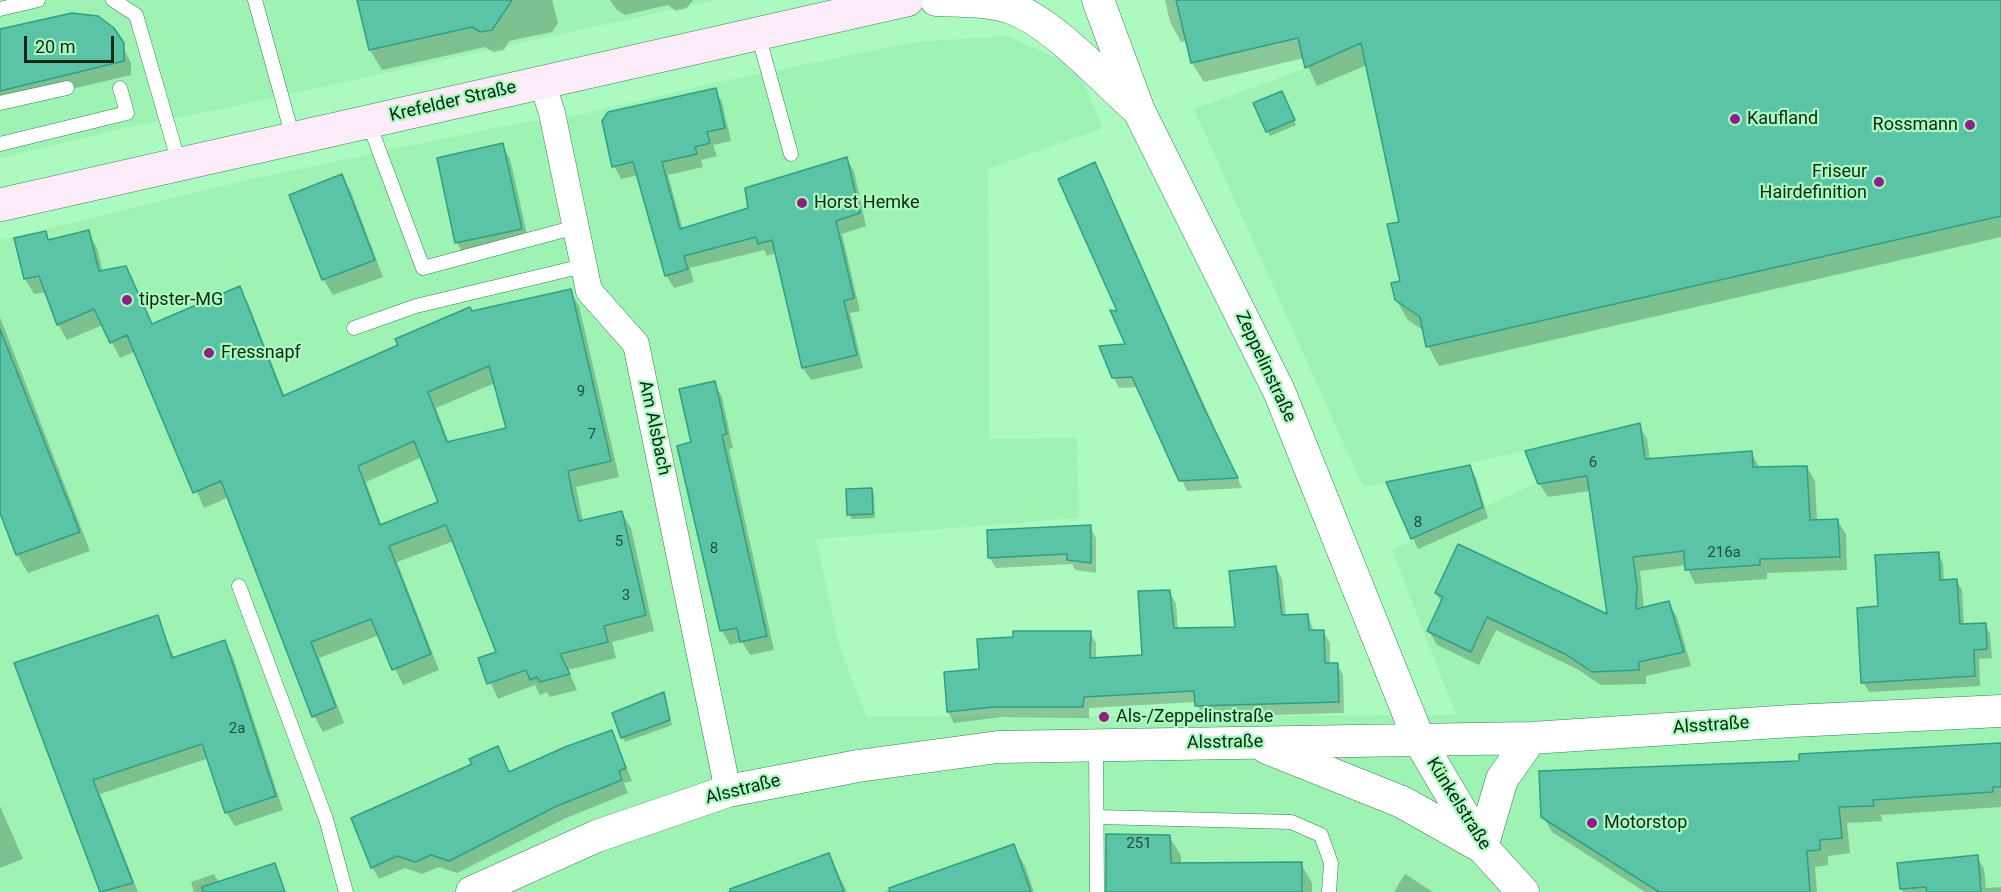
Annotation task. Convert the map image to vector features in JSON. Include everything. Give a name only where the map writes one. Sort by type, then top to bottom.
[{"type":"main road","name":"Krefelder Straße","points":[[0,205],[907,0]]},
{"type":"street","points":[[936,0],[984,3],[1014,9],[1044,27],[1139,111]]},
{"type":"street","name":"Zeppelinstraße","points":[[1098,0],[1139,111],[1279,391],[1419,740]]},
{"type":"street","name":"Am Alsbach","points":[[542,82],[552,112],[589,291],[636,344],[728,791]]},
{"type":"street","name":"Alsstraße","points":[[472,892],[597,836],[728,791],[858,766],[998,747],[1531,738],[1792,721],[2001,711]]},
{"type":"street","points":[[1253,743],[1402,802],[1482,847],[1502,779],[1531,738]]},
{"type":"street","name":"Künkelstraße","points":[[1419,740],[1482,847],[1523,892]]},
{"type":"lane","points":[[0,9],[38,0]]},
{"type":"lane","points":[[113,0],[136,15],[179,164]]},
{"type":"lane","points":[[255,0],[293,138]]},
{"type":"lane","points":[[758,34],[791,154]]},
{"type":"lane","points":[[0,103],[66,88]]},
{"type":"lane","points":[[0,144],[127,113],[120,88]]},
{"type":"lane","points":[[368,121],[423,267],[576,227]]},
{"type":"lane","points":[[354,328],[416,306],[584,266]]},
{"type":"lane","points":[[239,586],[326,819],[346,892]]},
{"type":"lane","points":[[1096,745],[1097,892]]},
{"type":"lane","points":[[1096,817],[1291,822],[1321,835],[1331,863],[1329,892]]},
{"type":"shaded area","points":[[0,0],[716,0],[240,105],[129,127],[0,158]]},
{"type":"shaded area","points":[[1324,0],[2001,0],[2001,892],[0,892],[0,240],[252,179],[519,123],[574,116],[718,82],[915,42],[1007,36],[1076,67],[1103,128],[988,169],[989,439],[1077,438],[1079,518],[816,539],[839,645],[866,717],[1456,715],[1392,550],[1536,483],[1524,451],[1363,487],[1194,109],[1304,69],[1336,53]]},
{"type":"building","points":[[357,0],[512,0],[492,30],[480,32],[472,27],[369,50]]},
{"type":"building","name":"Kaufland","points":[[1176,0],[2001,0],[2001,216],[1426,347],[1420,317],[1395,300],[1391,283],[1400,281],[1387,224],[1399,222],[1361,43],[1305,68],[1298,38],[1191,63]]},
{"type":"building","points":[[72,13],[98,16],[114,28],[124,43],[124,61],[0,91],[0,29]]},
{"type":"building","points":[[716,88],[725,128],[707,132],[710,143],[695,147],[697,154],[662,162],[680,229],[748,208],[745,188],[847,157],[860,213],[836,221],[854,298],[844,301],[857,355],[802,368],[772,240],[758,244],[756,237],[684,256],[688,269],[665,276],[633,162],[612,167],[602,121],[608,112]]},
{"type":"building","points":[[1282,91],[1295,120],[1266,132],[1253,103]]},
{"type":"building","points":[[503,143],[522,229],[455,243],[437,158]]},
{"type":"building","points":[[1095,162],[1204,408],[1238,478],[1179,481],[1132,377],[1112,378],[1099,346],[1125,344],[1110,310],[1117,311],[1058,179]]},
{"type":"building","points":[[342,174],[375,260],[322,280],[289,195]]},
{"type":"building","points":[[89,230],[99,271],[126,266],[152,324],[240,286],[283,396],[398,345],[395,339],[470,307],[472,311],[571,289],[611,461],[568,471],[573,496],[579,521],[622,511],[646,615],[604,626],[608,642],[560,654],[570,674],[540,682],[537,677],[530,680],[526,670],[487,684],[478,658],[496,652],[446,525],[389,546],[431,654],[392,670],[371,619],[311,642],[336,707],[312,717],[221,481],[193,493],[127,335],[110,343],[94,309],[57,325],[39,276],[24,279],[14,238],[46,231],[48,240]],"holes":[[[489,366],[506,428],[447,442],[428,392]],[[414,441],[438,502],[380,525],[358,466]]]},
{"type":"building","points":[[0,329],[80,532],[16,555],[0,513]]},
{"type":"building","points":[[715,381],[727,434],[722,435],[767,636],[740,642],[737,628],[720,631],[677,446],[691,442],[679,389]]},
{"type":"building","points":[[1640,423],[1645,459],[1752,451],[1753,467],[1807,466],[1810,520],[1838,519],[1840,557],[1760,559],[1760,565],[1685,570],[1684,551],[1633,557],[1637,587],[1636,609],[1669,601],[1684,652],[1639,662],[1639,670],[1592,672],[1567,655],[1487,617],[1471,652],[1427,631],[1443,597],[1435,593],[1458,544],[1607,614],[1587,476],[1538,484],[1525,451]]},
{"type":"building","points":[[1470,465],[1483,507],[1411,539],[1386,482]]},
{"type":"building","points":[[872,488],[873,514],[847,515],[846,489]]},
{"type":"building","points":[[1091,525],[1091,563],[1067,560],[1067,554],[988,558],[987,530]]},
{"type":"building","points":[[1939,552],[1940,580],[1957,579],[1960,624],[1986,623],[1987,649],[1974,650],[1975,676],[1861,683],[1857,608],[1878,606],[1875,555]]},
{"type":"building","points":[[1276,566],[1282,615],[1308,614],[1309,630],[1324,630],[1325,663],[1338,663],[1339,702],[1195,706],[1194,691],[1084,697],[1083,707],[994,707],[947,712],[944,672],[979,669],[977,639],[1013,637],[1013,631],[1091,631],[1090,658],[1142,655],[1138,591],[1170,590],[1174,628],[1235,627],[1229,571]]},
{"type":"building","points":[[158,615],[172,658],[225,640],[276,796],[225,813],[202,744],[93,780],[133,883],[100,892],[14,663]]},
{"type":"building","points":[[664,692],[670,720],[621,738],[612,713]]},
{"type":"building","points":[[612,730],[626,768],[619,771],[622,780],[557,806],[449,861],[431,855],[415,862],[397,856],[371,868],[351,818],[472,764],[469,759],[498,746],[509,772],[565,747]]},
{"type":"building","points":[[2001,743],[2001,787],[1993,787],[1993,792],[1873,800],[1874,806],[1839,807],[1842,838],[1820,840],[1820,850],[1807,851],[1810,892],[1659,892],[1541,817],[1539,771],[1799,761],[1799,754]]},
{"type":"building","points":[[1106,834],[1170,835],[1171,863],[1302,862],[1302,892],[1106,892]]},
{"type":"building","points":[[1014,844],[1031,892],[890,892],[889,888]]},
{"type":"building","points":[[829,853],[844,892],[730,892],[730,889]]},
{"type":"building","points":[[1978,855],[1981,892],[1927,892],[1926,887],[1900,889],[1897,863]]},
{"type":"building","points":[[275,863],[285,892],[203,892],[202,887]]},
{"type":"place","name":"Kaufland","points":[[1735,119]]},
{"type":"place","name":"Rossmann","points":[[1970,125]]},
{"type":"place","name":"Friseur Hairdefinition","points":[[1879,182]]},
{"type":"place","name":"Horst Hemke","points":[[802,203]]},
{"type":"place","name":"tipster-MG","points":[[127,300]]},
{"type":"place","name":"Fressnapf","points":[[209,353]]},
{"type":"place","name":"Als-/Zeppelinstraße","points":[[1104,717]]},
{"type":"place","name":"Motorstop","points":[[1592,823]]}]
